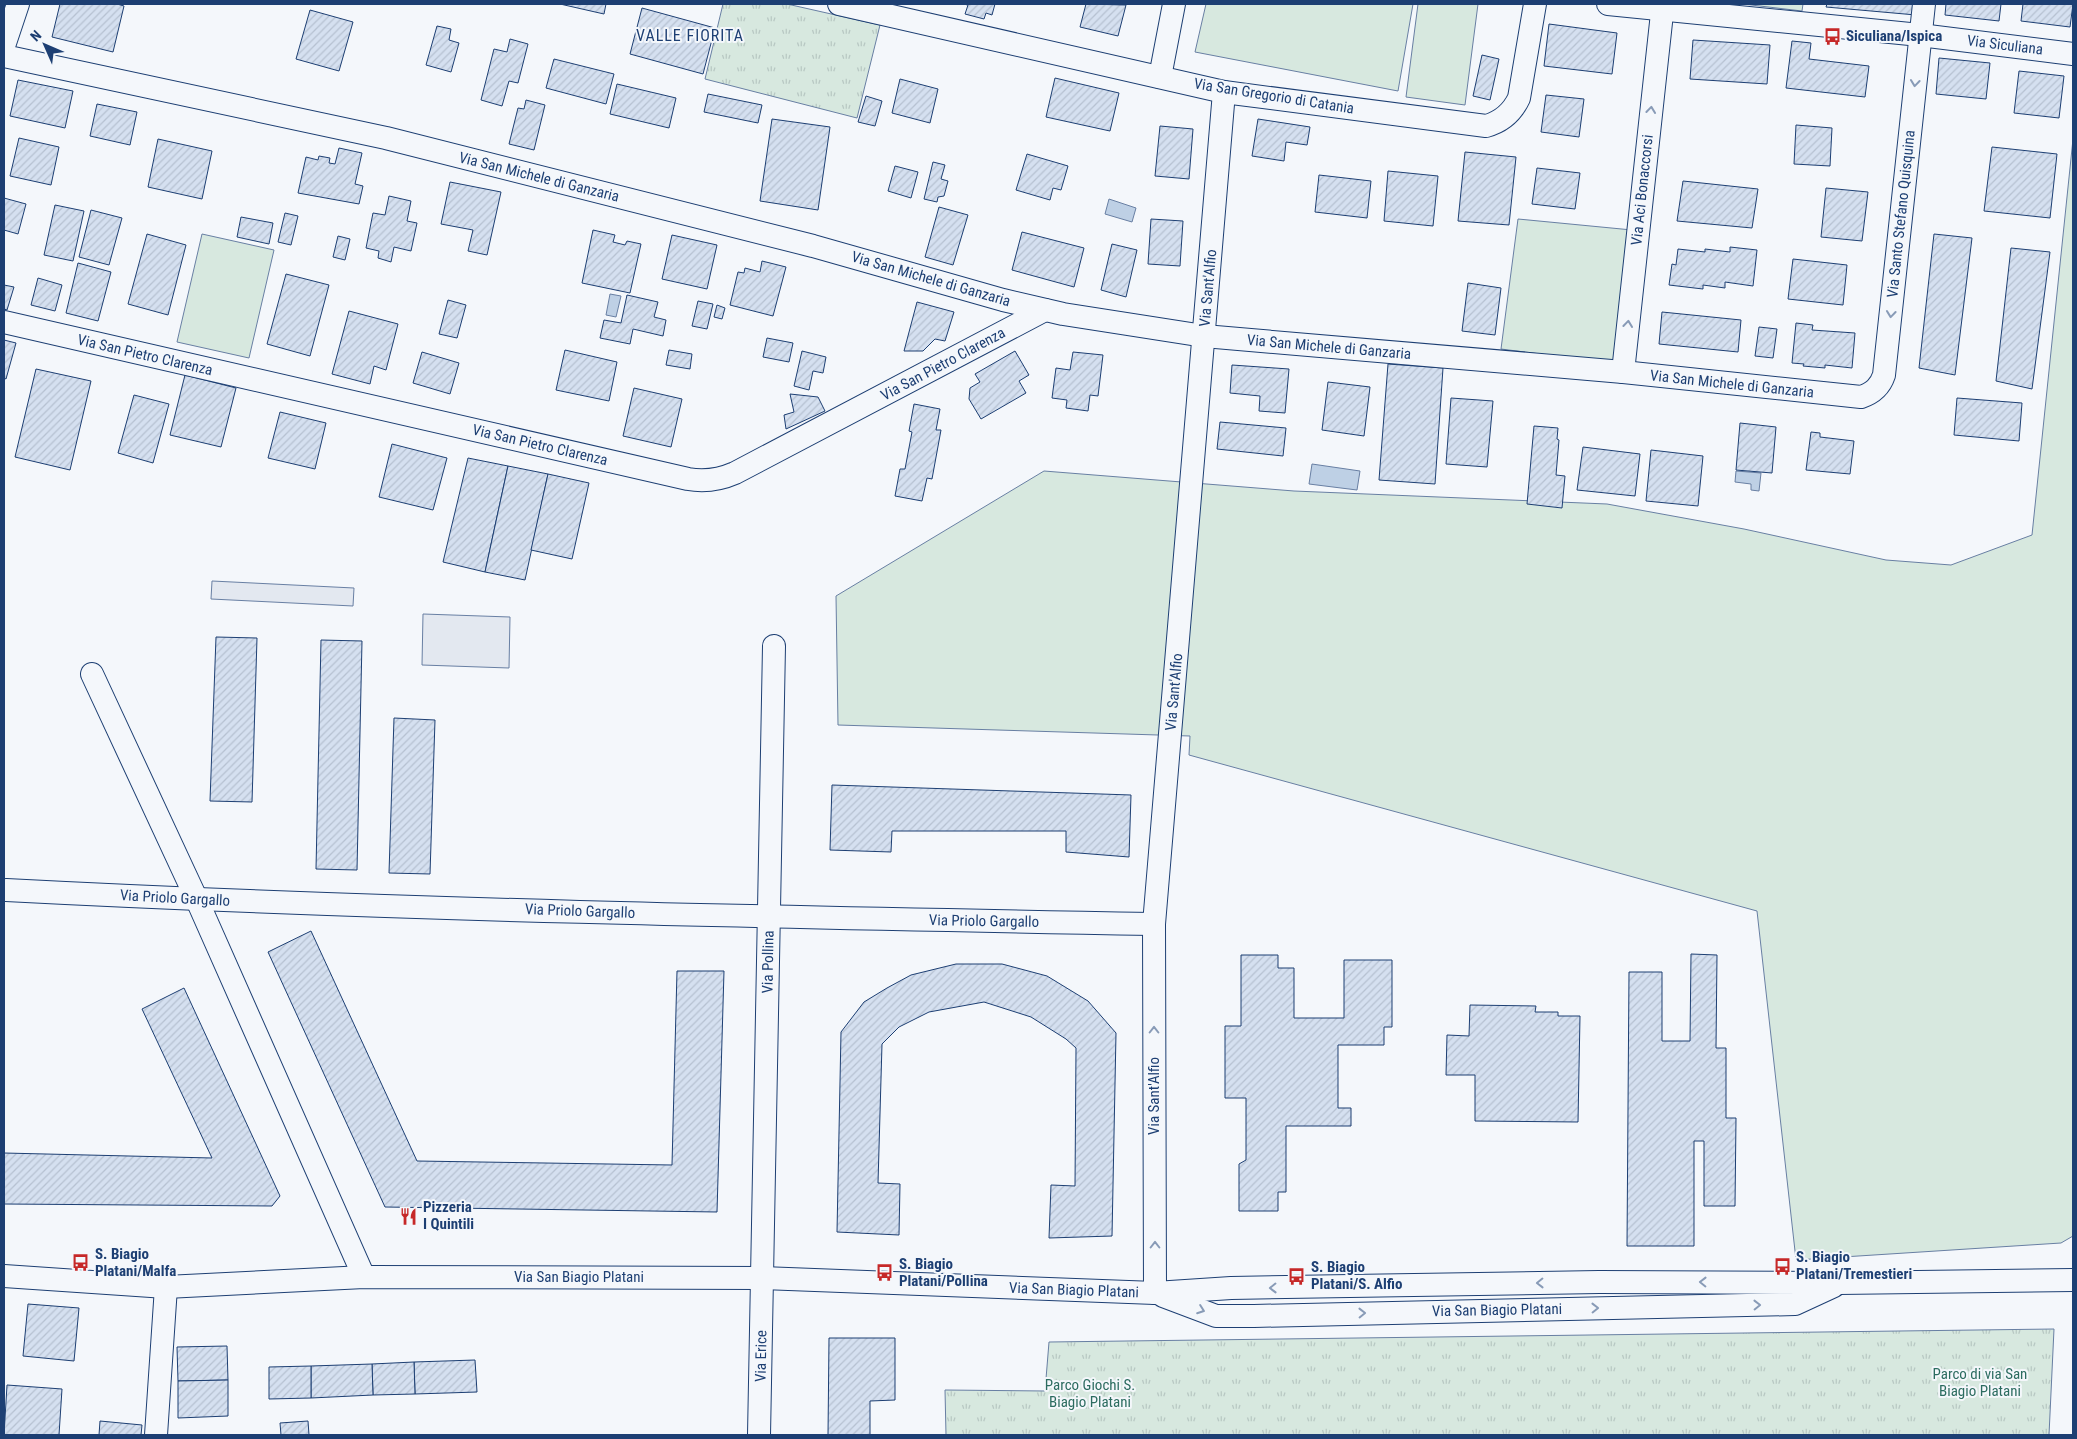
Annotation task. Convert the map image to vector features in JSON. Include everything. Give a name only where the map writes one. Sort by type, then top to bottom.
[{"type":"street","points":[[4,46],[18,4]]},
{"type":"street","name":"Via San Gregorio di Catania","points":[[839,4],[1224,92],[1480,126],[1499,122],[1510,112],[1519,98],[1535,4]]},
{"type":"street","points":[[1160,77],[1174,4]]},
{"type":"street","name":"Via Siculiana","points":[[1608,4],[1662,6],[2073,54]]},
{"type":"street","name":"Via Santo Stefano Quisquina","points":[[1874,391],[1884,375],[1924,4]]},
{"type":"street","name":"Via Aci Bonaccorsi","points":[[1623,372],[1662,6]]},
{"type":"street","name":"Via San Michele di Ganzaria","points":[[4,56],[386,138],[813,246],[1046,310],[1204,336],[1623,372],[1855,397],[1874,391]]},
{"type":"street","name":"Via Sant'Alfio","points":[[1155,1293],[1154,924],[1224,92]]},
{"type":"street","name":"Via San Pietro Clarenza","points":[[4,322],[688,479],[704,481],[714,480],[734,473],[1046,310]]},
{"type":"street","name":"Via Pollina","points":[[762,1278],[774,646]]},
{"type":"street","points":[[92,674],[197,900],[364,1277]]},
{"type":"street","name":"Via Priolo Gargallo","points":[[6,890],[197,900],[769,916],[1154,924]]},
{"type":"street","name":"Via San Biagio Platani","points":[[4,1276],[166,1286],[364,1277],[762,1278],[1155,1293],[1231,1288],[1658,1282],[1839,1283],[2073,1280]]},
{"type":"street","name":"Via Erice","points":[[759,1435],[762,1278]]},
{"type":"street","name":"Via San Biagio Platani","points":[[1155,1293],[1216,1316],[1234,1316],[1794,1304],[1839,1283]]},
{"type":"street","points":[[156,1435],[166,1286]]},
{"type":"street","points":[[1231,1288],[1234,1316]]},
{"type":"green space","points":[[723,4],[787,4],[880,25],[857,118],[705,79]]},
{"type":"green space","points":[[1206,4],[1413,4],[1398,91],[1195,52]]},
{"type":"green space","points":[[1418,4],[1478,4],[1465,105],[1406,97]]},
{"type":"green space","points":[[1743,4],[1803,4],[1802,11]]},
{"type":"green space","points":[[2073,139],[2073,1236],[2061,1243],[1796,1260],[1757,911],[1189,755],[1190,736],[838,725],[836,596],[1044,471],[1294,491],[1607,504],[1744,529],[1886,560],[1951,565],[2032,535]]},
{"type":"green space","points":[[1518,219],[1632,230],[1619,364],[1501,349]]},
{"type":"green space","points":[[202,234],[274,250],[249,358],[177,342]]},
{"type":"green space","name":"Parco di via San Biagio Platani","points":[[2054,1329],[2049,1435],[946,1435],[945,1390],[1045,1391],[1049,1342]]},
{"type":"shaded area","points":[[212,581],[354,588],[353,606],[211,599]]},
{"type":"shaded area","points":[[423,614],[510,617],[509,668],[422,665]]},
{"type":"water","points":[[1109,199],[1136,208],[1132,222],[1105,214]]},
{"type":"water","points":[[610,294],[621,296],[616,317],[606,315]]},
{"type":"water","points":[[1312,464],[1360,471],[1357,490],[1309,484]]},
{"type":"water","points":[[1736,471],[1761,473],[1759,491],[1751,490],[1751,484],[1735,482]]},
{"type":"building","points":[[60,4],[117,4],[124,6],[113,52],[52,37]]},
{"type":"building","points":[[560,4],[606,4],[604,14]]},
{"type":"building","points":[[963,4],[995,4],[992,15],[986,13],[984,19],[965,14],[968,5]]},
{"type":"building","points":[[1086,4],[1126,5],[1118,36],[1080,27]]},
{"type":"building","points":[[1827,4],[1917,4],[1916,15],[1826,7]]},
{"type":"building","points":[[1946,4],[2001,4],[1999,21],[1945,15]]},
{"type":"building","points":[[2023,4],[2073,4],[2070,27],[2021,21]]},
{"type":"building","points":[[642,8],[715,28],[703,74],[630,54]]},
{"type":"building","points":[[310,10],[353,22],[339,71],[296,59]]},
{"type":"building","points":[[1549,24],[1617,33],[1612,74],[1544,66]]},
{"type":"building","points":[[437,26],[451,29],[449,40],[459,43],[451,72],[426,65]]},
{"type":"building","points":[[510,39],[528,44],[518,83],[509,81],[502,106],[481,100],[494,49],[507,52]]},
{"type":"building","points":[[1693,40],[1770,45],[1767,84],[1690,79]]},
{"type":"building","points":[[1792,41],[1811,43],[1809,59],[1869,66],[1865,97],[1786,88]]},
{"type":"building","points":[[1482,55],[1499,59],[1490,100],[1473,96]]},
{"type":"building","points":[[1939,58],[1990,63],[1986,99],[1936,94]]},
{"type":"building","points":[[554,59],[614,74],[606,104],[546,88]]},
{"type":"building","points":[[2019,71],[2064,76],[2059,118],[2014,113]]},
{"type":"building","points":[[1055,78],[1119,93],[1110,131],[1046,117]]},
{"type":"building","points":[[900,79],[938,89],[930,123],[892,113]]},
{"type":"building","points":[[18,80],[73,91],[65,128],[10,116]]},
{"type":"building","points":[[617,84],[676,98],[669,128],[610,114]]},
{"type":"building","points":[[708,94],[762,105],[758,123],[704,112]]},
{"type":"building","points":[[1546,95],[1584,99],[1579,137],[1541,132]]},
{"type":"building","points":[[866,96],[882,101],[875,126],[858,122]]},
{"type":"building","points":[[526,100],[545,105],[534,150],[509,144],[518,108],[524,109]]},
{"type":"building","points":[[97,104],[137,112],[130,145],[90,136]]},
{"type":"building","points":[[772,119],[830,127],[818,210],[760,201]]},
{"type":"building","points":[[1258,119],[1310,127],[1307,145],[1286,142],[1284,161],[1252,156]]},
{"type":"building","points":[[1796,125],[1832,128],[1830,166],[1794,164]]},
{"type":"building","points":[[1160,126],[1193,129],[1189,179],[1155,176]]},
{"type":"building","points":[[19,138],[59,147],[51,185],[10,176]]},
{"type":"building","points":[[158,139],[212,151],[202,199],[148,187]]},
{"type":"building","points":[[1992,147],[2057,154],[2050,218],[1984,211]]},
{"type":"building","points":[[339,148],[362,153],[355,184],[363,186],[359,204],[298,193],[306,157],[318,160],[319,156],[330,158],[329,163],[335,164]]},
{"type":"building","points":[[1465,152],[1516,157],[1509,225],[1458,221]]},
{"type":"building","points":[[1027,154],[1068,166],[1061,190],[1053,188],[1050,200],[1016,190]]},
{"type":"building","points":[[933,162],[945,165],[941,179],[948,181],[944,196],[938,197],[937,202],[924,199]]},
{"type":"building","points":[[895,166],[918,172],[911,198],[888,191]]},
{"type":"building","points":[[1537,168],[1580,173],[1575,209],[1532,204]]},
{"type":"building","points":[[1388,171],[1438,176],[1433,226],[1384,221]]},
{"type":"building","points":[[1319,175],[1371,181],[1367,218],[1315,212]]},
{"type":"building","points":[[1683,181],[1758,189],[1752,228],[1677,221]]},
{"type":"building","points":[[450,182],[501,192],[487,255],[468,251],[473,230],[441,224]]},
{"type":"building","points":[[1826,188],[1868,192],[1862,241],[1821,237]]},
{"type":"building","points":[[389,196],[411,201],[407,221],[417,223],[411,251],[394,247],[391,262],[378,258],[379,251],[366,248],[373,213],[385,215]]},
{"type":"building","points":[[4,198],[26,204],[18,234],[4,230]]},
{"type":"building","points":[[55,205],[84,211],[73,261],[44,255]]},
{"type":"building","points":[[939,207],[968,215],[953,265],[925,257]]},
{"type":"building","points":[[91,210],[122,218],[109,265],[79,257]]},
{"type":"building","points":[[285,213],[298,216],[291,245],[278,242]]},
{"type":"building","points":[[241,217],[273,223],[269,244],[237,237]]},
{"type":"building","points":[[1151,219],[1183,221],[1180,266],[1148,264]]},
{"type":"building","points":[[593,230],[615,235],[613,242],[625,245],[627,241],[641,244],[630,293],[582,283]]},
{"type":"building","points":[[1022,232],[1084,248],[1074,287],[1012,270]]},
{"type":"building","points":[[147,234],[186,245],[168,315],[128,304]]},
{"type":"building","points":[[1934,234],[1972,238],[1955,375],[1919,368]]},
{"type":"building","points":[[672,235],[717,245],[707,289],[662,279]]},
{"type":"building","points":[[338,236],[350,239],[345,260],[333,257]]},
{"type":"building","points":[[1112,244],[1137,250],[1126,297],[1101,290]]},
{"type":"building","points":[[1730,247],[1757,250],[1753,286],[1725,282],[1725,288],[1703,285],[1703,289],[1669,285],[1672,264],[1676,265],[1678,249],[1705,252],[1705,249],[1730,252]]},
{"type":"building","points":[[2011,248],[2050,252],[2032,389],[1996,381]]},
{"type":"building","points":[[1793,259],[1847,265],[1843,305],[1788,299]]},
{"type":"building","points":[[762,261],[786,267],[773,316],[730,305],[738,272],[744,273],[745,268],[760,272]]},
{"type":"building","points":[[78,263],[111,272],[98,321],[66,313]]},
{"type":"building","points":[[286,274],[329,285],[310,356],[267,344]]},
{"type":"building","points":[[38,278],[62,285],[55,311],[31,305]]},
{"type":"building","points":[[1468,283],[1501,288],[1495,335],[1462,331]]},
{"type":"building","points":[[4,285],[14,287],[7,310],[4,309]]},
{"type":"building","points":[[627,295],[658,302],[654,317],[666,320],[663,336],[633,329],[630,344],[600,338],[604,320],[621,323]]},
{"type":"building","points":[[448,300],[466,305],[457,338],[439,334]]},
{"type":"building","points":[[698,301],[713,304],[707,329],[692,326]]},
{"type":"building","points":[[917,302],[954,312],[945,341],[935,339],[923,351],[904,351]]},
{"type":"building","points":[[717,305],[725,308],[722,319],[714,317]]},
{"type":"building","points":[[349,311],[398,324],[386,370],[374,366],[370,384],[332,374]]},
{"type":"building","points":[[1662,312],[1741,320],[1738,352],[1659,344]]},
{"type":"building","points":[[1796,323],[1813,325],[1812,330],[1855,333],[1852,368],[1825,365],[1825,368],[1792,363]]},
{"type":"building","points":[[1759,327],[1777,329],[1773,358],[1755,356]]},
{"type":"building","points":[[767,338],[793,343],[789,362],[763,357]]},
{"type":"building","points":[[4,340],[16,343],[6,379],[4,378]]},
{"type":"building","points":[[565,350],[617,362],[609,401],[556,390]]},
{"type":"building","points":[[669,350],[692,354],[690,369],[666,365]]},
{"type":"building","points":[[802,351],[826,357],[823,373],[813,371],[809,390],[794,386]]},
{"type":"building","points":[[1015,351],[1029,375],[1019,381],[1026,393],[981,419],[969,399],[970,388],[980,382],[975,374]]},
{"type":"building","points":[[422,352],[459,363],[450,394],[413,383]]},
{"type":"building","points":[[1073,352],[1103,355],[1098,396],[1090,395],[1088,411],[1066,408],[1067,400],[1052,398],[1056,368],[1070,370]]},
{"type":"building","points":[[1388,364],[1443,368],[1435,484],[1379,480]]},
{"type":"building","points":[[1232,365],[1289,369],[1285,413],[1259,411],[1260,396],[1230,393]]},
{"type":"building","points":[[36,369],[91,381],[70,470],[15,457]]},
{"type":"building","points":[[185,375],[236,388],[221,447],[170,435]]},
{"type":"building","points":[[1328,382],[1370,387],[1364,436],[1322,430]]},
{"type":"building","points":[[634,388],[682,399],[671,447],[623,436]]},
{"type":"building","points":[[790,394],[818,397],[825,411],[786,429],[784,415],[794,412]]},
{"type":"building","points":[[134,395],[169,404],[153,463],[118,453]]},
{"type":"building","points":[[1451,398],[1493,401],[1487,467],[1446,464]]},
{"type":"building","points":[[1957,398],[2022,403],[2019,441],[1954,435]]},
{"type":"building","points":[[914,404],[940,409],[936,430],[941,430],[932,479],[927,478],[922,501],[895,496],[900,469],[905,469],[912,432],[909,431]]},
{"type":"building","points":[[280,412],[326,423],[315,469],[268,458]]},
{"type":"building","points":[[1220,422],[1286,428],[1283,456],[1217,449]]},
{"type":"building","points":[[1740,423],[1776,427],[1772,473],[1736,470]]},
{"type":"building","points":[[1534,426],[1558,428],[1557,439],[1559,440],[1556,475],[1565,476],[1562,508],[1527,504]]},
{"type":"building","points":[[1811,432],[1820,433],[1820,437],[1854,441],[1850,474],[1806,470]]},
{"type":"building","points":[[392,444],[447,458],[433,510],[379,497]]},
{"type":"building","points":[[1583,447],[1640,454],[1635,496],[1577,490]]},
{"type":"building","points":[[1651,450],[1703,456],[1698,506],[1646,501]]},
{"type":"building","points":[[468,458],[508,466],[485,572],[443,562]]},
{"type":"building","points":[[508,466],[548,474],[525,580],[485,572]]},
{"type":"building","points":[[548,474],[589,483],[572,559],[531,550]]},
{"type":"building","points":[[216,637],[257,638],[252,802],[210,801]]},
{"type":"building","points":[[321,640],[362,641],[357,870],[316,869]]},
{"type":"building","points":[[394,718],[435,720],[430,874],[389,873]]},
{"type":"building","points":[[832,785],[1131,795],[1129,857],[1066,852],[1066,831],[892,831],[891,852],[830,850]]},
{"type":"building","points":[[311,931],[417,1161],[672,1165],[677,971],[724,971],[717,1212],[385,1207],[268,952]]},
{"type":"building","points":[[1691,954],[1717,955],[1716,1048],[1726,1048],[1726,1118],[1736,1118],[1735,1206],[1704,1206],[1704,1141],[1694,1141],[1694,1246],[1627,1246],[1629,972],[1662,972],[1662,1041],[1690,1041]]},
{"type":"building","points":[[1241,955],[1278,955],[1278,968],[1294,968],[1294,1018],[1344,1018],[1344,960],[1392,960],[1392,1027],[1384,1027],[1384,1045],[1338,1045],[1338,1108],[1351,1108],[1351,1126],[1286,1126],[1286,1192],[1278,1192],[1278,1211],[1239,1211],[1239,1164],[1246,1160],[1246,1098],[1225,1098],[1225,1026],[1241,1026]]},
{"type":"building","points":[[956,964],[1002,964],[1047,976],[1088,1001],[1116,1033],[1112,1236],[1049,1238],[1051,1185],[1075,1186],[1076,1048],[1066,1039],[1031,1017],[984,1002],[929,1012],[899,1027],[882,1044],[878,1183],[900,1184],[899,1235],[837,1232],[841,1032],[864,1002],[887,988],[911,975]]},
{"type":"building","points":[[184,988],[280,1196],[272,1206],[4,1204],[4,1153],[212,1158],[142,1009]]},
{"type":"building","points":[[1470,1005],[1536,1006],[1535,1012],[1558,1012],[1558,1016],[1580,1016],[1578,1122],[1475,1121],[1475,1075],[1446,1075],[1447,1035],[1469,1036]]},
{"type":"building","points":[[28,1304],[79,1308],[74,1361],[23,1356]]},
{"type":"building","points":[[829,1338],[895,1338],[895,1400],[870,1401],[870,1435],[828,1435]]},
{"type":"building","points":[[227,1346],[228,1380],[178,1381],[177,1347]]},
{"type":"building","points":[[475,1360],[477,1392],[415,1394],[414,1362]]},
{"type":"building","points":[[414,1362],[415,1394],[373,1395],[372,1364]]},
{"type":"building","points":[[372,1364],[373,1395],[311,1398],[311,1366]]},
{"type":"building","points":[[311,1366],[311,1398],[269,1399],[269,1367]]},
{"type":"building","points":[[228,1380],[228,1416],[178,1418],[178,1381]]},
{"type":"building","points":[[7,1385],[62,1389],[59,1435],[4,1435]]},
{"type":"building","points":[[100,1421],[142,1425],[141,1435],[99,1435]]},
{"type":"building","points":[[308,1421],[309,1435],[281,1435],[280,1423]]},
{"type":"place","name":"Siculiana/Ispica","points":[[1832,36]]},
{"type":"place","name":"Pizzeria I Quintili","points":[[409,1216]]},
{"type":"place","name":"S. Biagio Platani/Malfa","points":[[81,1263]]},
{"type":"place","name":"S. Biagio Platani/Tremestieri","points":[[1782,1266]]},
{"type":"place","name":"S. Biagio Platani/Pollina","points":[[885,1273]]},
{"type":"place","name":"S. Biagio Platani/S. Alfio","points":[[1297,1276]]},
{"type":"district","name":"VALLE FIORITA","points":[[690,35]]},
{"type":"park label","name":"Parco Giochi S. Biagio Platani","points":[[1090,1394]]}]
